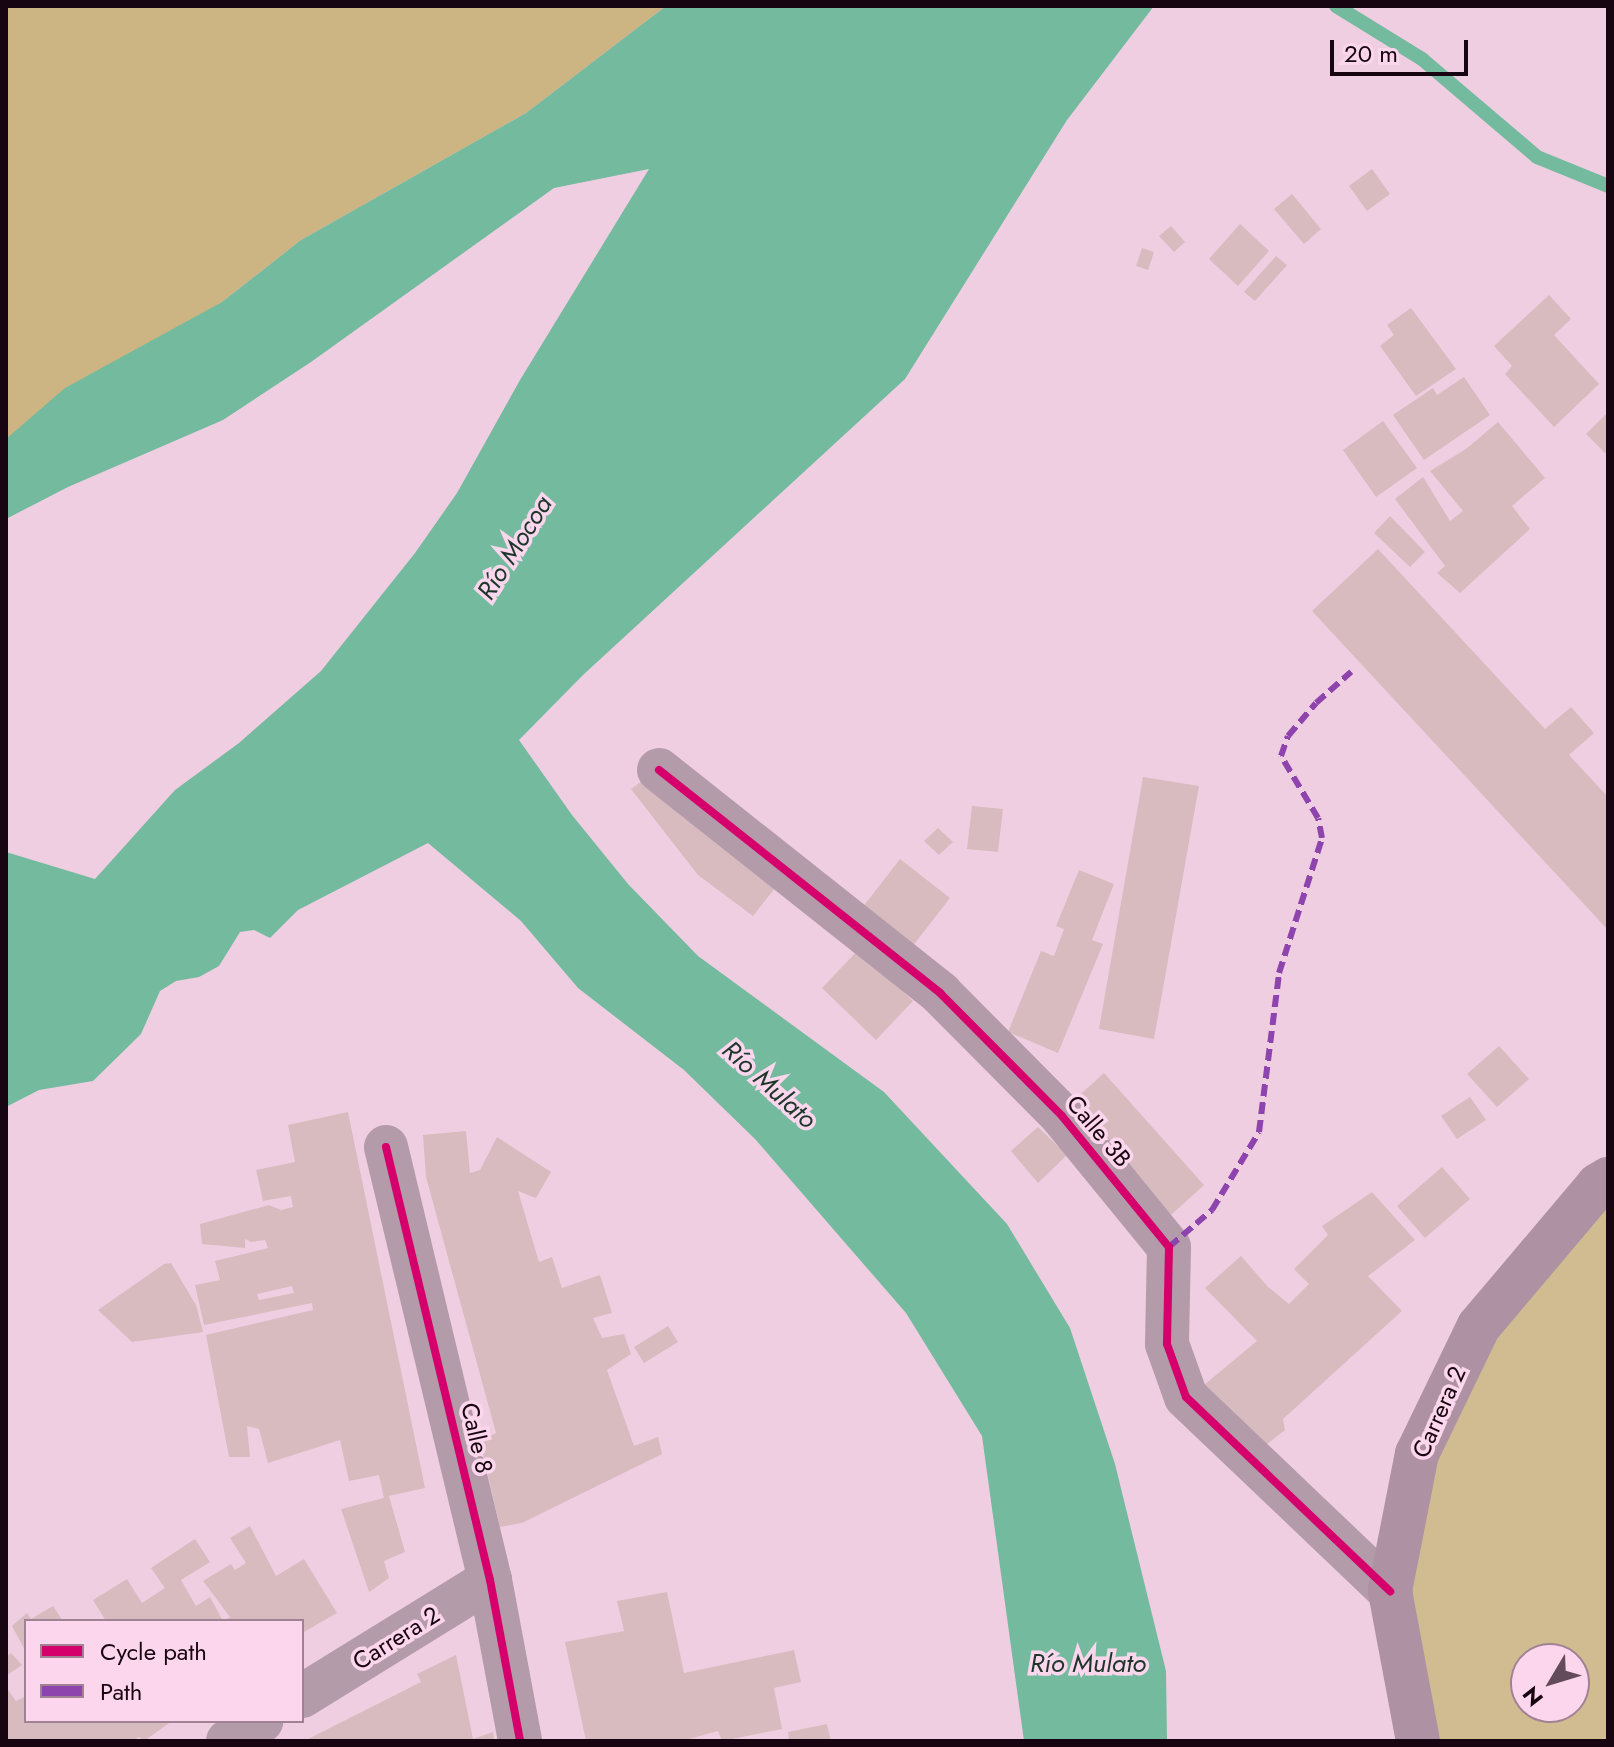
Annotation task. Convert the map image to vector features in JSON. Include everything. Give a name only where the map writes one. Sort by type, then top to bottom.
[{"type":"main road","name":"Carrera 2","points":[[1418,1741],[1390,1591],[1417,1454],[1479,1326],[1598,1185],[1608,1179]]},
{"type":"street","name":"Calle 3B","points":[[659,770],[940,993],[1062,1116],[1169,1247],[1167,1344],[1186,1397],[1390,1591]]},
{"type":"street","name":"Calle 8","points":[[386,1147],[490,1580],[520,1741]]},
{"type":"street","name":"Carrera 2","points":[[304,1695],[490,1580]]},
{"type":"street","points":[[228,1741],[258,1723]]},
{"type":"shaded area","points":[[6,6],[666,6],[526,113],[301,240],[222,302],[6,439]]},
{"type":"shaded area","points":[[1608,1179],[1608,1741],[1418,1741],[1390,1591],[1417,1454]]},
{"type":"water","points":[[666,6],[1154,6],[1067,120],[905,379],[583,675],[519,740],[572,815],[628,884],[698,956],[884,1092],[1007,1224],[1070,1328],[1115,1464],[1166,1671],[1167,1741],[1024,1741],[982,1436],[906,1313],[755,1139],[684,1070],[578,988],[521,921],[428,843],[298,910],[270,938],[254,930],[240,932],[219,966],[199,977],[176,981],[160,991],[141,1034],[93,1081],[39,1090],[6,1107],[6,852],[95,879],[175,790],[239,743],[321,671],[415,553],[457,493],[520,380],[649,169],[554,188],[311,362],[223,420],[68,487],[6,519],[6,439],[65,388],[222,302],[301,240],[526,113]]},
{"type":"building","points":[[1372,169],[1390,194],[1367,211],[1349,186]]},
{"type":"building","points":[[1292,194],[1321,229],[1304,244],[1274,209]]},
{"type":"building","points":[[1240,224],[1269,251],[1238,286],[1209,259]]},
{"type":"building","points":[[1171,226],[1185,242],[1174,252],[1159,236]]},
{"type":"building","points":[[1142,248],[1154,252],[1148,270],[1136,266]]},
{"type":"building","points":[[1276,256],[1287,265],[1255,301],[1244,292]]},
{"type":"building","points":[[1549,295],[1571,319],[1554,335],[1599,384],[1554,427],[1505,374],[1512,366],[1494,346]]},
{"type":"building","points":[[1411,308],[1456,369],[1416,396],[1380,346],[1394,335],[1387,325]]},
{"type":"building","points":[[1464,377],[1490,415],[1424,460],[1393,415],[1433,388],[1437,395]]},
{"type":"building","points":[[1608,412],[1608,450],[1605,453],[1586,434]]},
{"type":"building","points":[[1383,421],[1417,468],[1376,497],[1343,450]]},
{"type":"building","points":[[1498,422],[1545,478],[1512,506],[1530,529],[1460,593],[1437,573],[1445,566],[1395,499],[1423,477],[1450,521],[1463,511],[1430,471],[1466,449]]},
{"type":"building","points":[[1390,516],[1425,552],[1410,567],[1374,533]]},
{"type":"building","points":[[1378,549],[1545,729],[1571,707],[1594,733],[1569,755],[1608,797],[1608,930],[1312,611]]},
{"type":"building","points":[[658,770],[779,883],[753,916],[698,875],[631,789]]},
{"type":"building","points":[[1143,777],[1199,786],[1154,1039],[1099,1029]]},
{"type":"building","points":[[972,806],[1003,809],[998,852],[967,849]]},
{"type":"building","points":[[938,828],[953,842],[939,855],[924,841]]},
{"type":"building","points":[[900,859],[950,898],[912,947],[862,908]]},
{"type":"building","points":[[1079,870],[1114,884],[1092,940],[1103,944],[1058,1053],[1008,1032],[1041,951],[1054,956],[1064,929],[1056,926]]},
{"type":"building","points":[[859,949],[913,1001],[876,1040],[822,988]]},
{"type":"building","points":[[1499,1046],[1529,1079],[1497,1107],[1467,1074]]},
{"type":"building","points":[[1104,1073],[1204,1185],[1171,1215],[1071,1103]]},
{"type":"building","points":[[1470,1097],[1486,1120],[1457,1139],[1441,1116]]},
{"type":"building","points":[[348,1112],[425,1488],[389,1496],[405,1552],[384,1561],[389,1578],[369,1592],[341,1509],[384,1498],[379,1475],[349,1481],[340,1440],[268,1463],[259,1429],[247,1426],[250,1457],[229,1457],[206,1335],[313,1310],[312,1303],[204,1325],[195,1285],[220,1280],[215,1261],[268,1248],[265,1240],[251,1242],[245,1239],[245,1248],[202,1244],[200,1224],[269,1205],[281,1210],[293,1207],[291,1196],[263,1201],[256,1170],[295,1162],[288,1125]],"holes":[[[292,1286],[294,1293],[259,1300],[257,1294]]]},
{"type":"building","points":[[1038,1127],[1067,1155],[1038,1183],[1011,1151]]},
{"type":"building","points":[[466,1131],[470,1173],[480,1170],[497,1137],[551,1172],[536,1198],[518,1191],[539,1262],[552,1257],[562,1288],[600,1275],[612,1313],[593,1318],[602,1338],[624,1334],[631,1354],[607,1370],[634,1446],[658,1437],[662,1454],[522,1523],[500,1527],[480,1441],[496,1433],[426,1177],[423,1135]]},
{"type":"building","points":[[1442,1167],[1470,1199],[1425,1238],[1397,1206]]},
{"type":"building","points":[[1372,1192],[1415,1240],[1368,1276],[1402,1311],[1283,1419],[1285,1430],[1262,1448],[1204,1385],[1257,1341],[1205,1288],[1241,1256],[1268,1287],[1289,1304],[1309,1284],[1294,1269],[1328,1235],[1322,1226]]},
{"type":"building","points":[[171,1263],[196,1305],[203,1332],[132,1342],[98,1310],[164,1264]]},
{"type":"building","points":[[668,1326],[678,1342],[644,1363],[634,1347]]},
{"type":"building","points":[[250,1526],[276,1576],[304,1559],[337,1613],[304,1632],[304,1619],[226,1619],[230,1617],[203,1581],[231,1564],[235,1570],[246,1563],[230,1538]]},
{"type":"building","points":[[195,1539],[210,1562],[181,1580],[196,1606],[210,1597],[222,1619],[105,1619],[93,1600],[127,1579],[142,1603],[165,1588],[151,1568]]},
{"type":"building","points":[[667,1592],[684,1673],[794,1650],[801,1682],[774,1688],[782,1729],[722,1741],[718,1731],[682,1741],[586,1741],[565,1642],[624,1631],[617,1601]]},
{"type":"building","points":[[53,1606],[62,1619],[31,1619]]},
{"type":"building","points":[[27,1613],[31,1619],[24,1619],[24,1648],[12,1626]]},
{"type":"building","points":[[11,1653],[22,1665],[6,1676],[6,1657]]},
{"type":"building","points":[[456,1655],[473,1739],[493,1732],[494,1741],[304,1741],[421,1682],[417,1674]]},
{"type":"building","points":[[6,1687],[16,1701],[24,1697],[24,1723],[169,1723],[144,1741],[139,1737],[133,1741],[6,1741]]},
{"type":"building","points":[[827,1724],[831,1741],[789,1741],[788,1732]]},
{"type":"waterway","points":[[1336,6],[1422,59],[1537,157],[1608,186]]},
{"type":"marked path","points":[[1169,1247],[1212,1210],[1259,1132],[1279,973],[1322,838],[1318,818],[1281,756],[1288,736],[1316,703],[1351,672]]},
{"type":"cycle path","points":[[659,770],[940,993],[1062,1116],[1169,1247],[1167,1344],[1186,1397],[1390,1591]]},
{"type":"cycle path","points":[[386,1147],[490,1580],[520,1741]]},
{"type":"water label","name":"Río Mocoa","points":[[515,548]]},
{"type":"water label","name":"Río Mulato","points":[[769,1085]]},
{"type":"water label","name":"Río Mulato","points":[[1088,1664]]}]
